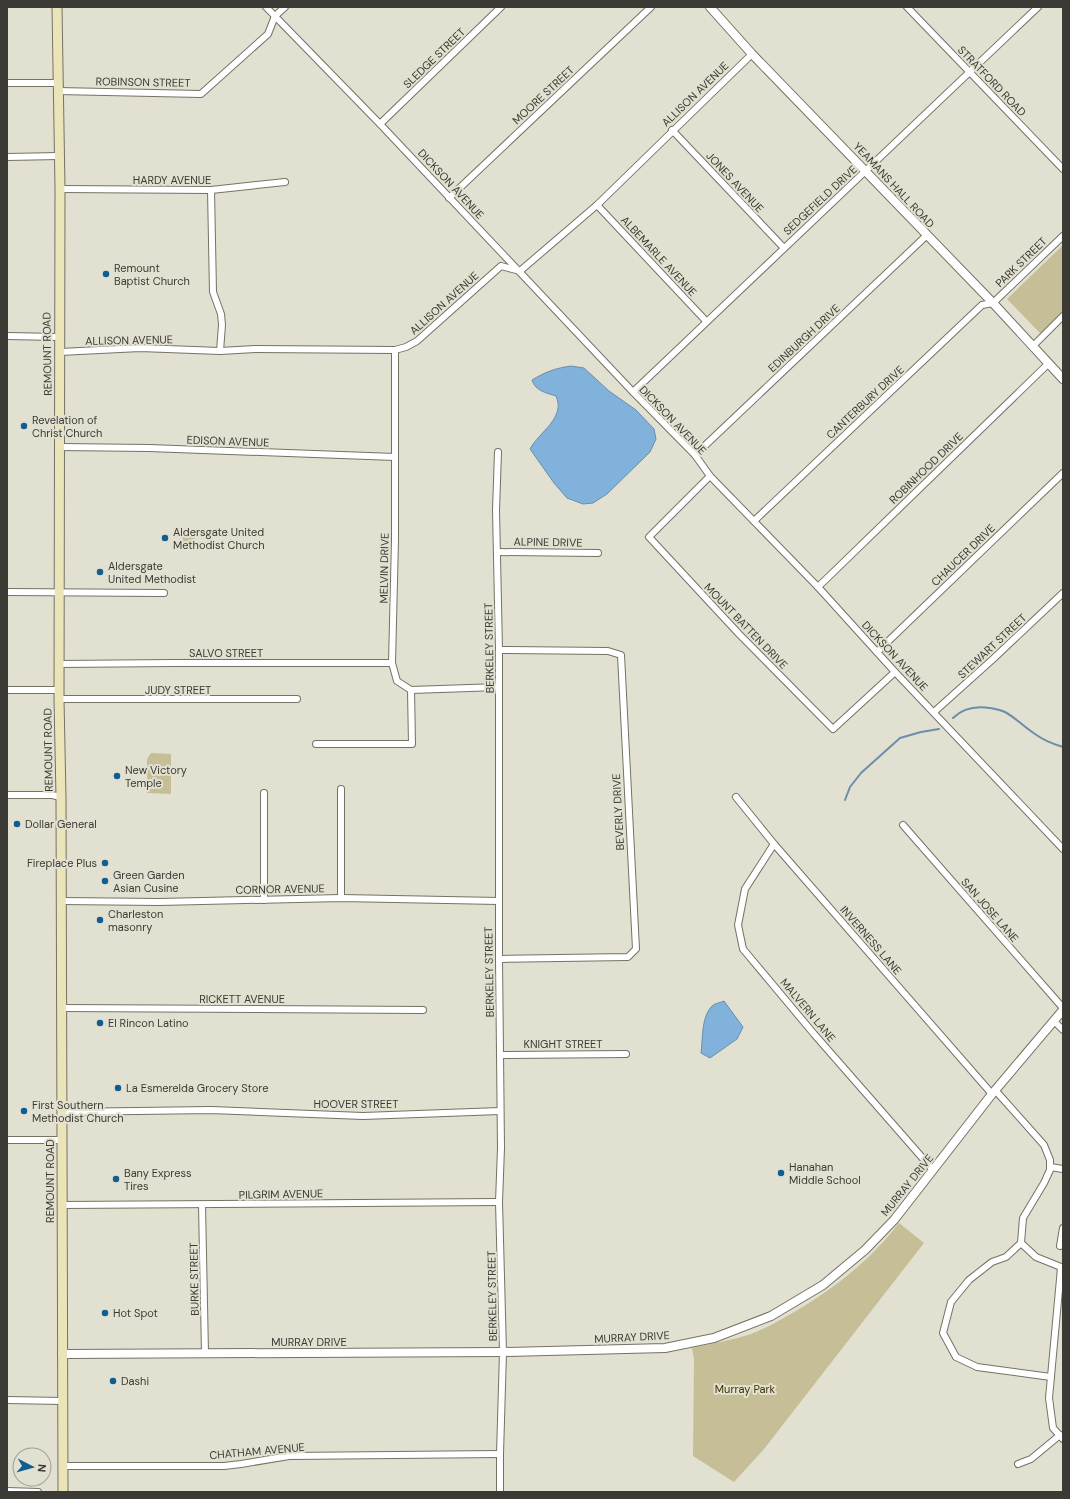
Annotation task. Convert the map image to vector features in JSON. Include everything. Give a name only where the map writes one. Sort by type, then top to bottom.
[{"type":"main road","name":"REMOUNT ROAD","points":[[57,7],[60,189],[59,694],[61,797],[63,1492]]},
{"type":"street","name":"DICKSON AVENUE","points":[[266,7],[380,124],[633,392],[695,455],[710,476],[818,587],[895,672],[1063,849]]},
{"type":"street","name":"ROBINSON STREET","points":[[7,83],[201,94],[268,34],[275,16],[285,7]]},
{"type":"street","name":"SLEDGE STREET","points":[[380,124],[501,7]]},
{"type":"street","name":"MOORE STREET","points":[[449,198],[651,7]]},
{"type":"street","name":"YEAMANS HALL ROAD","points":[[710,7],[752,54],[866,171],[926,236],[993,303],[1063,378]]},
{"type":"street","name":"STRATFORD ROAD","points":[[907,7],[1063,170]]},
{"type":"street","name":"SEDGEFIELD DRIVE","points":[[633,392],[1038,7]]},
{"type":"street","name":"ALLISON AVENUE","points":[[60,352],[140,348],[220,351],[255,349],[396,350],[406,347],[417,341],[501,266],[520,271],[597,205],[672,130],[752,54]]},
{"type":"street","name":"JONES AVENUE","points":[[672,130],[784,248]]},
{"type":"street","points":[[7,157],[59,156]]},
{"type":"street","name":"HARDY AVENUE","points":[[60,189],[211,190],[285,182]]},
{"type":"street","points":[[211,190],[213,292],[221,314],[222,325],[220,351]]},
{"type":"street","name":"ALBEMARLE AVENUE","points":[[597,205],[706,321]]},
{"type":"street","name":"EDINBURGH DRIVE","points":[[695,455],[926,236]]},
{"type":"street","name":"PARK STREET","points":[[993,303],[1063,236]]},
{"type":"street","name":"CANTERBURY DRIVE","points":[[754,520],[982,305],[993,303]]},
{"type":"street","points":[[1033,346],[1063,316]]},
{"type":"street","points":[[7,336],[59,337]]},
{"type":"street","name":"MELVIN DRIVE","points":[[396,350],[395,540],[392,663],[397,681],[411,690]]},
{"type":"street","name":"ROBINHOOD DRIVE","points":[[818,587],[1049,363]]},
{"type":"street","name":"EDISON AVENUE","points":[[60,447],[156,448],[395,456]]},
{"type":"street","name":"BERKELEY STREET","points":[[498,452],[497,552],[499,650],[499,959],[501,1148],[499,1202],[503,1352],[500,1492]]},
{"type":"street","name":"CHAUCER DRIVE","points":[[877,652],[1063,473]]},
{"type":"street","name":"MOUNT BATTEN DRIVE","points":[[710,476],[648,537],[739,634],[832,729],[895,672]]},
{"type":"street","name":"ALPINE DRIVE","points":[[497,552],[598,553]]},
{"type":"street","points":[[7,592],[164,593]]},
{"type":"street","name":"STEWART STREET","points":[[934,712],[1063,594]]},
{"type":"street","name":"BEVERLY DRIVE","points":[[499,650],[608,650],[621,655],[636,950],[628,957],[499,959]]},
{"type":"street","name":"SALVO STREET","points":[[59,664],[392,663]]},
{"type":"street","points":[[316,744],[412,744],[411,690],[499,688]]},
{"type":"street","name":"JUDY STREET","points":[[7,690],[59,694],[297,699]]},
{"type":"street","points":[[341,898],[342,789]]},
{"type":"street","points":[[264,793],[264,900]]},
{"type":"street","points":[[7,795],[52,794],[61,797]]},
{"type":"street","name":"INVERNESS LANE","points":[[736,797],[774,844],[994,1092],[1044,1145],[1050,1160],[1050,1167]]},
{"type":"street","name":"SAN JOSE LANE","points":[[903,825],[1063,1009]]},
{"type":"street","name":"MALVERN LANE","points":[[774,844],[745,889],[738,925],[743,949],[814,1034],[933,1170]]},
{"type":"street","name":"CORNOR AVENUE","points":[[61,901],[159,902],[341,898],[499,901]]},
{"type":"street","name":"RICKETT AVENUE","points":[[61,1008],[423,1010]]},
{"type":"street","name":"MURRAY DRIVE","points":[[62,1354],[503,1352],[665,1348],[714,1338],[771,1316],[823,1285],[865,1250],[894,1220],[994,1092],[1063,1009]]},
{"type":"street","points":[[1054,1021],[1063,1030]]},
{"type":"street","name":"KNIGHT STREET","points":[[500,1055],[626,1054]]},
{"type":"street","name":"HOOVER STREET","points":[[62,1112],[212,1110],[363,1116],[500,1110]]},
{"type":"street","points":[[7,1140],[62,1140]]},
{"type":"street","points":[[1051,1377],[976,1367],[956,1357],[943,1333],[951,1302],[969,1280],[992,1262],[1006,1257],[1021,1243],[1023,1218],[1044,1183],[1050,1167],[1063,1169]]},
{"type":"street","name":"PILGRIM AVENUE","points":[[62,1205],[499,1202]]},
{"type":"street","name":"BURKE STREET","points":[[202,1205],[205,1353]]},
{"type":"street","points":[[1060,1246],[1063,1228]]},
{"type":"street","points":[[1018,1464],[1030,1459],[1061,1437],[1053,1428],[1049,1398],[1062,1267],[1036,1257],[1021,1243]]},
{"type":"street","points":[[7,1400],[62,1401]]},
{"type":"street","name":"CHATHAM AVENUE","points":[[64,1466],[224,1466],[289,1456],[500,1454]]},
{"type":"street","points":[[7,1491],[38,1492]]},
{"type":"green space","points":[[1063,245],[1063,313],[1041,334],[1007,299]]},
{"type":"green space","points":[[182,530],[194,530],[195,543],[183,544]]},
{"type":"green space","points":[[151,753],[171,754],[171,794],[147,793],[147,759]]},
{"type":"green space","name":"Murray Park","points":[[899,1223],[924,1243],[764,1449],[734,1482],[693,1456],[694,1359],[692,1348],[751,1334],[803,1307],[848,1275],[862,1263],[875,1251]]},
{"type":"water","points":[[571,366],[584,368],[609,391],[636,410],[654,429],[656,439],[650,452],[607,494],[593,503],[583,504],[567,498],[554,483],[530,449],[555,418],[558,404],[556,396],[545,393],[536,387],[532,380],[551,371]]},
{"type":"water","points":[[724,1001],[743,1027],[737,1039],[710,1058],[701,1053],[704,1022],[708,1011],[712,1006]]},
{"type":"waterway","points":[[953,718],[970,708],[985,707],[999,710],[1009,714],[1041,738],[1063,747]]},
{"type":"waterway","points":[[845,800],[850,787],[861,773],[900,738],[939,729]]},
{"type":"place","name":"Remount Baptist Church","points":[[106,274]]},
{"type":"place","name":"Revelation of Christ Church","points":[[24,426]]},
{"type":"place","name":"Aldersgate United Methodist Church","points":[[165,538]]},
{"type":"place","name":"Aldersgate United Methodist","points":[[100,572]]},
{"type":"place","name":"New Victory Temple","points":[[117,776]]},
{"type":"place","name":"Dollar General","points":[[17,824]]},
{"type":"place","name":"Fireplace Plus","points":[[105,863]]},
{"type":"place","name":"Green Garden Asian Cusine","points":[[105,881]]},
{"type":"place","name":"Charleston masonry","points":[[100,920]]},
{"type":"place","name":"El Rincon Latino","points":[[100,1023]]},
{"type":"place","name":"La Esmerelda Grocery Store","points":[[118,1088]]},
{"type":"place","name":"First Southern Methodist Church","points":[[24,1111]]},
{"type":"place","name":"Hanahan Middle School","points":[[781,1173]]},
{"type":"place","name":"Bany Express Tires","points":[[116,1179]]},
{"type":"place","name":"Hot Spot","points":[[105,1313]]},
{"type":"place","name":"Dashi","points":[[113,1381]]}]
